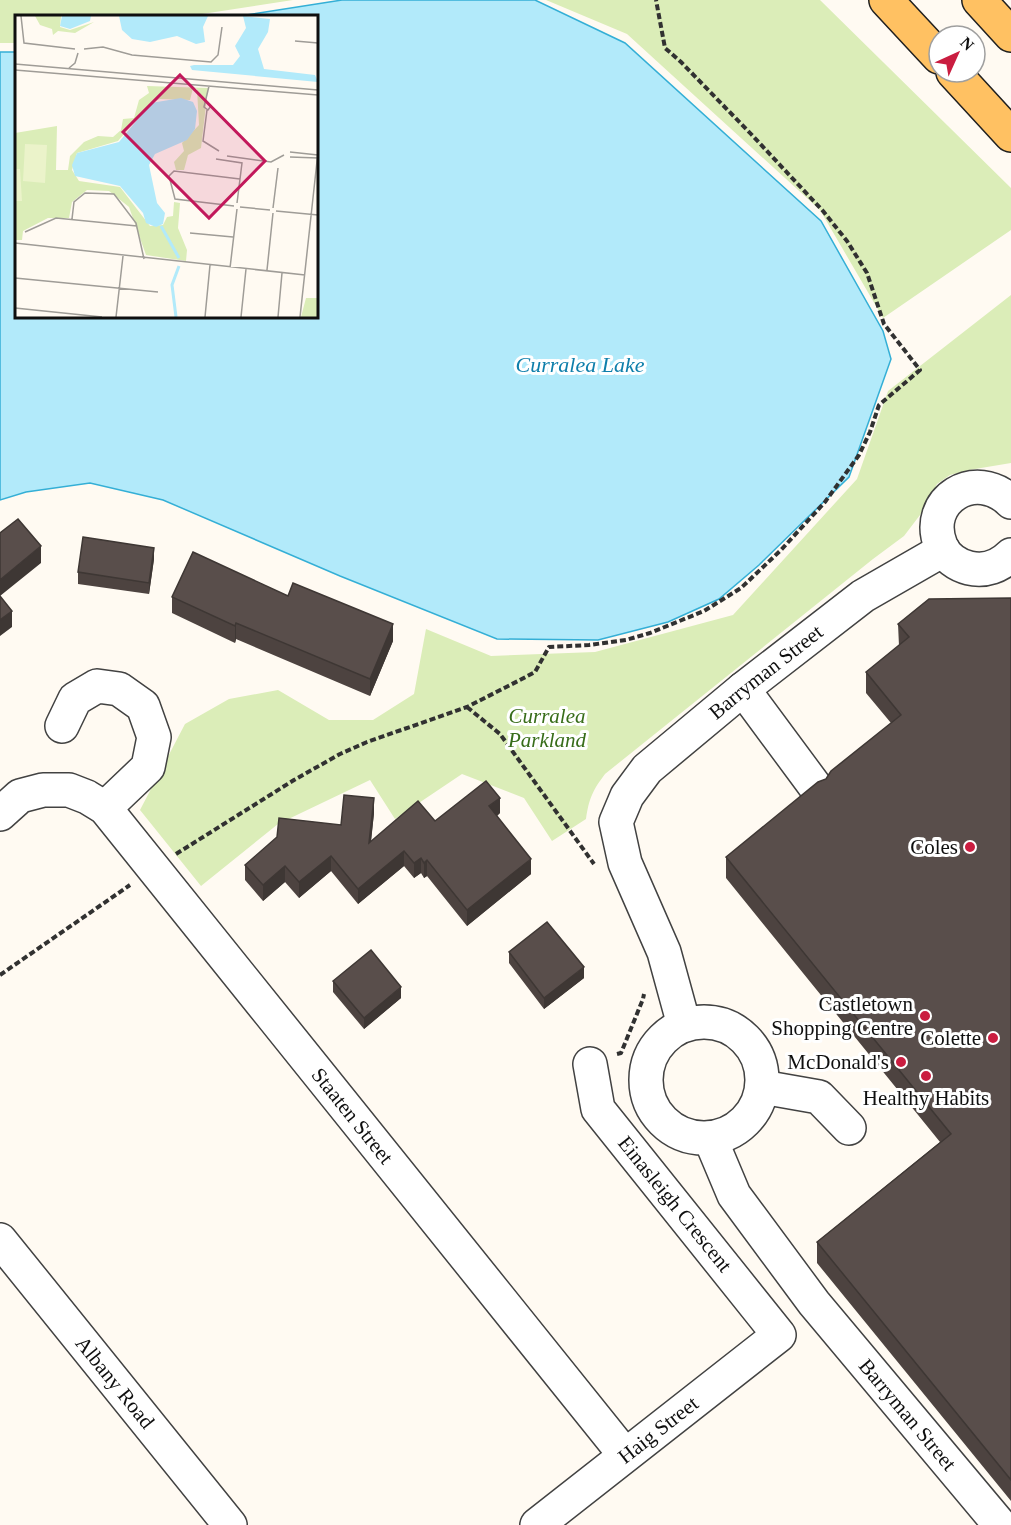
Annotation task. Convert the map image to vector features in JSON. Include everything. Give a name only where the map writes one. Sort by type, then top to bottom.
[{"type":"main road","points":[[886,0],[927,44]]},
{"type":"main road","points":[[979,0],[1011,35]]},
{"type":"main road","points":[[964,84],[1011,135]]},
{"type":"street","points":[[1009,496],[991,488],[976,486],[962,489],[950,497],[941,508],[937,522],[938,537],[943,550],[963,567],[975,570],[988,569],[1000,564],[1011,555]]},
{"type":"street","name":"Barryman Street","points":[[684,1025],[664,952],[625,863],[615,822],[627,796],[647,769],[743,689],[863,596],[943,550]]},
{"type":"street","points":[[62,726],[75,699],[97,686],[119,689],[143,706],[154,737],[148,767],[105,808]]},
{"type":"street","points":[[743,689],[814,785]]},
{"type":"street","name":"Staaten Street","points":[[0,814],[20,796],[43,790],[69,790],[105,808],[625,1455]]},
{"type":"street","points":[[719,1024],[738,1033],[755,1053],[762,1072],[762,1087],[756,1106],[742,1125],[725,1135],[710,1138],[690,1137],[676,1131],[660,1119],[648,1097],[646,1077],[653,1052],[665,1037],[684,1025],[719,1024]]},
{"type":"street","name":"Einasleigh Crescent","points":[[590,1064],[598,1109],[779,1335]]},
{"type":"street","points":[[762,1087],[819,1097],[849,1128]]},
{"type":"street","name":"Barryman Street","points":[[710,1138],[734,1195],[814,1303],[1000,1525]]},
{"type":"street","name":"Albany Road","points":[[0,1240],[230,1525]]},
{"type":"street","name":"Haig Street","points":[[537,1525],[779,1335]]},
{"type":"path","points":[[294,780],[340,754],[367,742],[467,707],[535,672],[549,647],[626,640],[650,633],[704,611],[741,588],[781,550],[825,502],[859,455],[879,405],[920,370],[885,324],[867,273],[847,241],[823,211],[751,134],[665,48],[656,0]]},
{"type":"path","points":[[467,707],[501,734],[594,865]]},
{"type":"path","points":[[590,1064],[621,1053],[643,999],[644,990]]},
{"type":"green space","points":[[0,0],[293,0],[196,15],[15,15],[15,43],[0,43]]},
{"type":"green space","points":[[546,0],[820,0],[1011,188],[1011,230],[883,318],[820,210],[627,34]]},
{"type":"green space","name":"Curralea Parkland","points":[[1011,295],[1011,463],[950,475],[937,484],[920,515],[904,536],[605,774],[592,795],[586,819],[552,841],[524,798],[462,774],[395,819],[370,780],[278,824],[201,886],[140,810],[185,724],[229,699],[278,690],[329,720],[373,720],[414,694],[426,629],[491,656],[595,652],[733,615],[857,479],[888,391]]},
{"type":"water","name":"Curralea Lake","points":[[342,0],[535,0],[625,43],[821,221],[883,331],[891,359],[849,477],[759,565],[719,599],[668,622],[598,640],[497,639],[340,576],[163,500],[90,483],[26,492],[0,500],[0,52],[15,52],[15,318],[318,318],[318,15],[246,15]]},
{"type":"building","points":[[18,519],[41,546],[0,580],[0,533]]},
{"type":"building","points":[[83,537],[154,548],[149,583],[78,572]]},
{"type":"building","points":[[193,552],[288,596],[293,583],[393,624],[370,679],[236,623],[235,626],[172,597]]},
{"type":"building","points":[[0,596],[12,611],[0,620]]},
{"type":"building","name":"Castletown Shopping Centre","points":[[1011,598],[1011,1480],[817,1242],[951,1134],[726,857],[818,782],[826,779],[831,771],[901,715],[866,672],[909,637],[898,624],[929,599]]},
{"type":"building","points":[[486,781],[500,798],[489,806],[531,859],[467,910],[427,860],[424,863],[421,858],[414,863],[404,851],[358,889],[331,856],[299,882],[285,866],[263,885],[245,865],[277,837],[279,818],[341,825],[344,795],[374,798],[369,843],[418,801],[435,821]]},
{"type":"building","points":[[547,922],[584,967],[544,998],[509,952]]},
{"type":"building","points":[[371,950],[401,987],[364,1018],[333,981]]},
{"type":"place","name":"Coles","points":[[970,847]]},
{"type":"place","name":"Castletown Shopping Centre","points":[[925,1016]]},
{"type":"place","name":"Colette","points":[[993,1038]]},
{"type":"place","name":"McDonald's","points":[[901,1062]]},
{"type":"place","name":"Healthy Habits","points":[[926,1076]]}]
